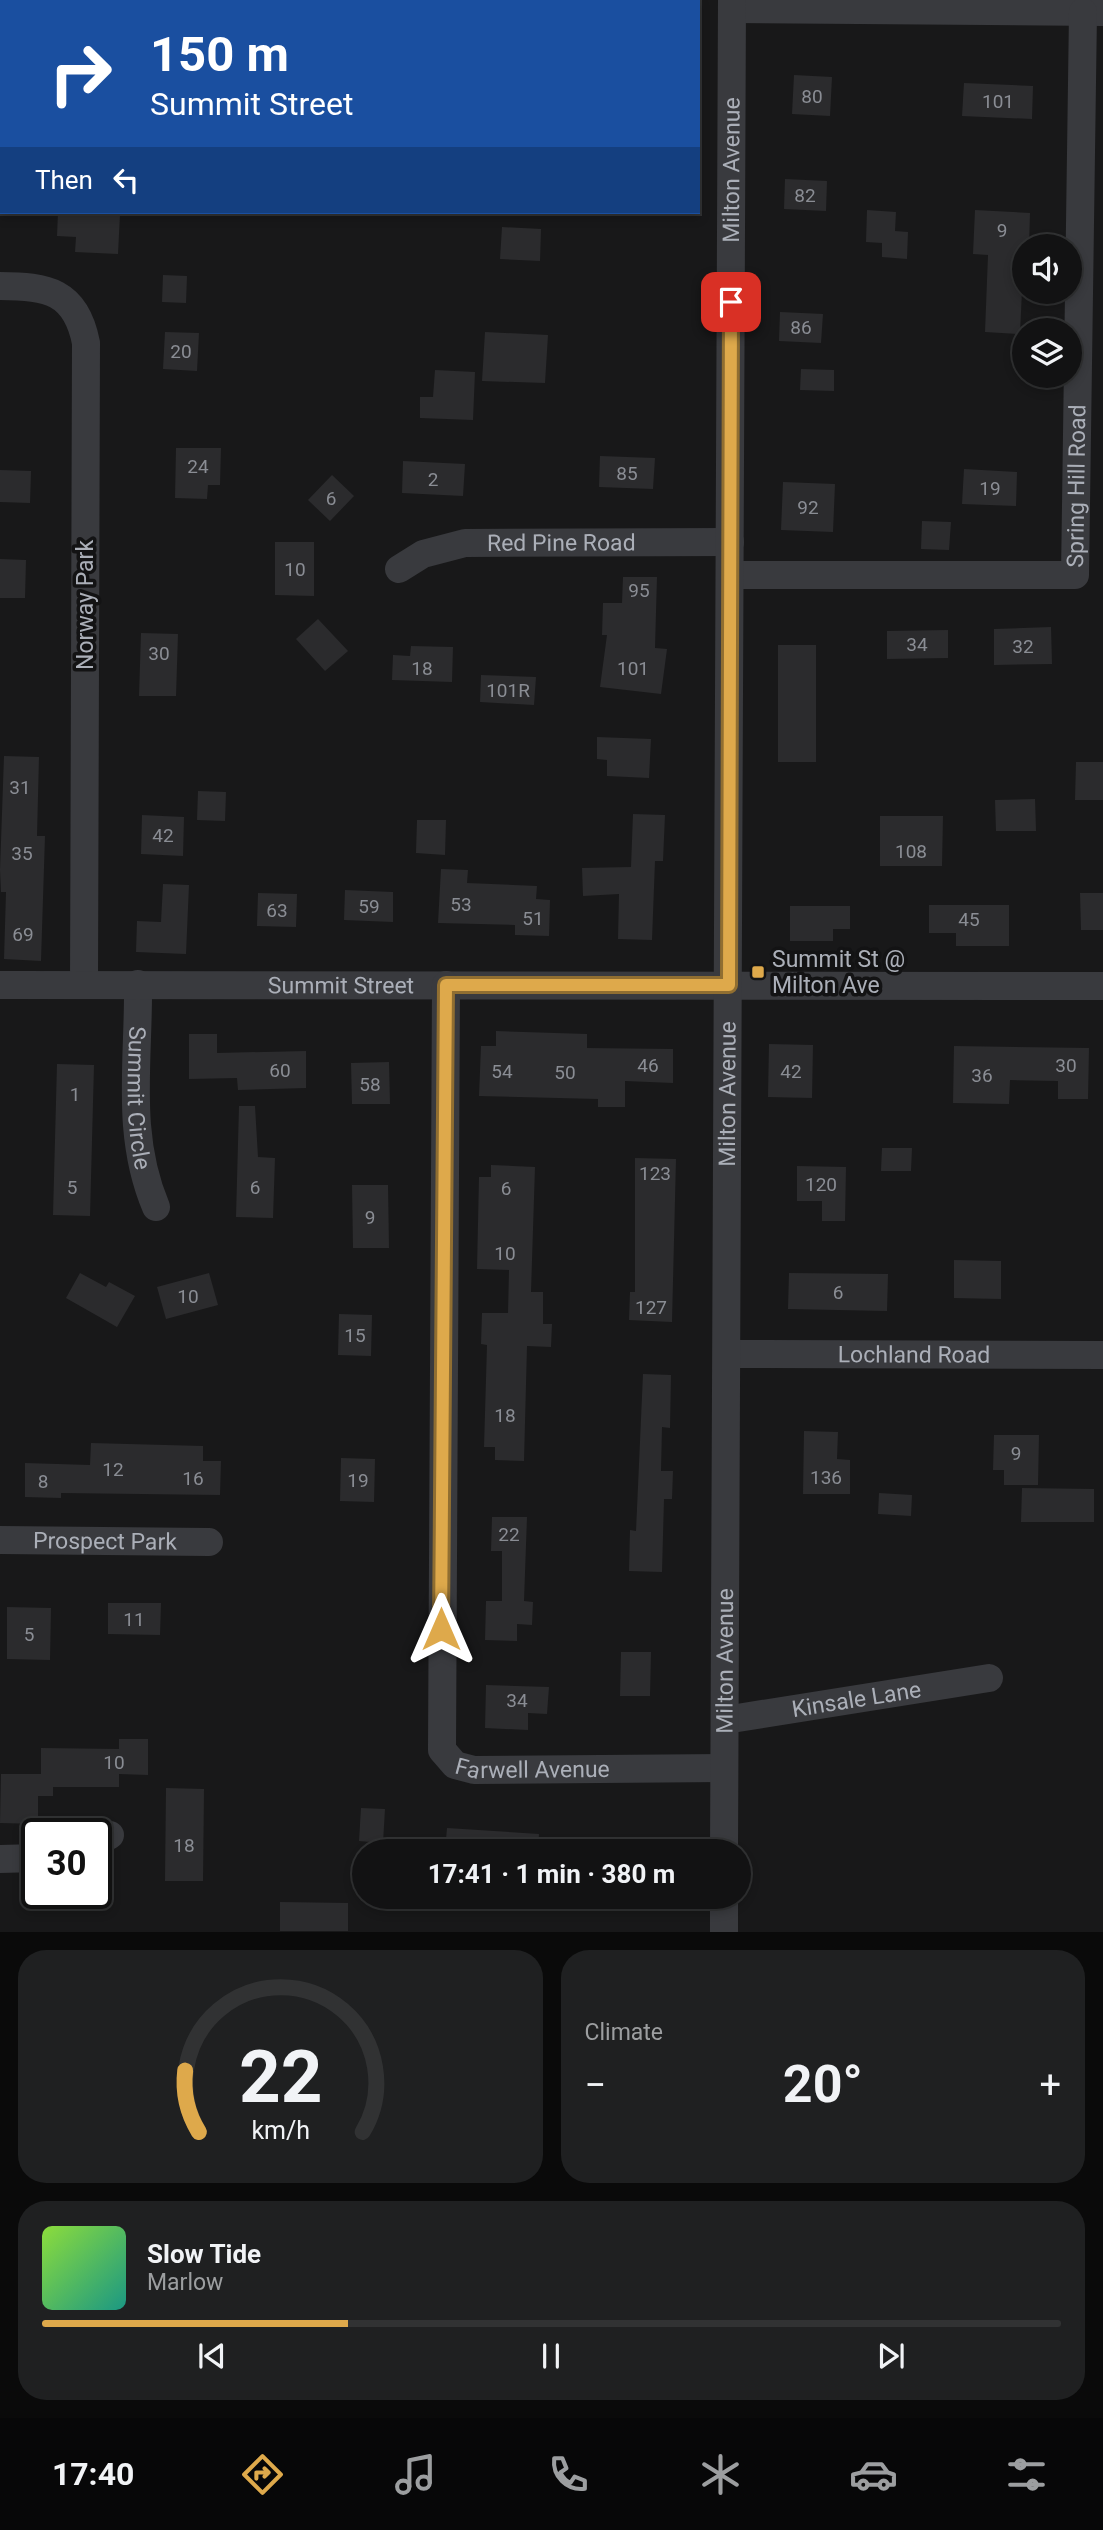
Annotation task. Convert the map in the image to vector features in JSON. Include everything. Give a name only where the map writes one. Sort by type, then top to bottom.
[{"type":"street","points":[[732,5],[1093,12]]},
{"type":"street","name":"Milton Avenue","points":[[724,1839],[732,5]]},
{"type":"street","name":"Spring Hill Road","points":[[730,575],[1075,575],[1093,12]]},
{"type":"street","name":"Norway Park","points":[[0,286],[37,287],[61,296],[79,319],[86,343],[84,985]]},
{"type":"street","name":"Red Pine Road","points":[[399,569],[429,551],[465,543],[730,542]]},
{"type":"street","name":"Summit Circle","points":[[138,984],[134,1110],[139,1156],[156,1207]]},
{"type":"street","name":"Summit Street","points":[[0,985],[1103,986]]},
{"type":"street","name":"Farwell Avenue","points":[[446,985],[442,1750],[455,1765],[474,1770],[724,1768]]},
{"type":"street","name":"Lochland Road","points":[[727,1354],[1103,1354]]},
{"type":"street","name":"Prospect Park","points":[[0,1540],[209,1542]]},
{"type":"street","name":"Kinsale Lane","points":[[725,1720],[989,1678]]},
{"type":"street","points":[[0,1859],[21,1858]]},
{"type":"street","points":[[724,1909],[724,1931]]},
{"type":"building","points":[[794,75],[832,77],[830,116],[792,114]]},
{"type":"building","points":[[964,83],[1033,86],[1032,119],[962,116]]},
{"type":"building","points":[[785,179],[827,181],[826,211],[784,209]]},
{"type":"building","points":[[867,210],[896,212],[895,231],[908,232],[907,259],[882,257],[882,243],[866,242]]},
{"type":"building","points":[[975,210],[1030,213],[1029,234],[1012,234],[1012,304],[1021,304],[1021,318],[1012,318],[1012,334],[985,332],[988,255],[973,254]]},
{"type":"building","points":[[58,214],[120,214],[118,254],[75,252],[76,237],[57,236]]},
{"type":"building","points":[[502,227],[541,229],[540,261],[500,259]]},
{"type":"building","points":[[163,275],[187,276],[186,303],[162,302]]},
{"type":"building","points":[[780,312],[823,314],[821,343],[779,341]]},
{"type":"building","points":[[165,332],[199,333],[197,371],[163,369]]},
{"type":"building","points":[[485,332],[548,335],[545,383],[482,381]]},
{"type":"building","points":[[801,369],[834,370],[834,391],[800,390]]},
{"type":"building","points":[[435,370],[475,372],[473,420],[420,418],[420,397],[433,397]]},
{"type":"building","points":[[176,448],[221,448],[220,485],[208,485],[207,499],[175,498]]},
{"type":"building","points":[[600,456],[655,458],[653,489],[599,487]]},
{"type":"building","points":[[403,461],[465,464],[463,496],[402,493]]},
{"type":"building","points":[[964,469],[1017,472],[1016,506],[962,504]]},
{"type":"building","points":[[0,470],[31,471],[30,503],[0,502]]},
{"type":"building","points":[[332,475],[354,496],[330,521],[308,500]]},
{"type":"building","points":[[783,482],[835,484],[833,532],[781,530]]},
{"type":"building","points":[[922,521],[951,522],[949,550],[921,549]]},
{"type":"building","points":[[275,542],[314,542],[314,596],[275,595]]},
{"type":"building","points":[[0,559],[26,560],[25,598],[0,598]]},
{"type":"building","points":[[623,577],[657,577],[655,648],[667,649],[661,694],[600,687],[607,635],[602,635],[603,603],[622,603]]},
{"type":"building","points":[[318,619],[348,651],[325,671],[296,639]]},
{"type":"building","points":[[1051,627],[1052,664],[994,665],[994,629]]},
{"type":"building","points":[[948,630],[948,658],[887,659],[887,631]]},
{"type":"building","points":[[141,633],[178,634],[176,696],[139,696]]},
{"type":"building","points":[[778,645],[816,645],[816,762],[778,762]]},
{"type":"building","points":[[411,646],[453,647],[452,682],[392,680],[393,655],[410,656]]},
{"type":"building","points":[[481,675],[536,677],[534,705],[480,702]]},
{"type":"building","points":[[597,737],[651,739],[649,778],[607,776],[607,760],[597,759]]},
{"type":"building","points":[[4,756],[39,757],[37,836],[45,836],[41,961],[4,959],[6,892],[1,892],[0,870]]},
{"type":"building","points":[[1076,762],[1103,762],[1103,800],[1075,800]]},
{"type":"building","points":[[198,791],[226,792],[225,821],[197,820]]},
{"type":"building","points":[[1035,799],[1036,831],[996,831],[995,800]]},
{"type":"building","points":[[633,814],[665,815],[663,861],[655,861],[652,940],[618,939],[619,894],[583,896],[582,868],[631,867]]},
{"type":"building","points":[[142,815],[184,817],[183,856],[141,854]]},
{"type":"building","points":[[880,816],[943,816],[942,866],[880,866]]},
{"type":"building","points":[[417,820],[446,820],[445,855],[416,853]]},
{"type":"building","points":[[441,869],[468,870],[467,883],[537,886],[536,899],[550,900],[549,936],[515,935],[515,925],[438,923]]},
{"type":"building","points":[[163,884],[189,885],[186,954],[136,952],[137,921],[161,922]]},
{"type":"building","points":[[345,890],[393,892],[393,922],[344,920]]},
{"type":"building","points":[[258,893],[297,894],[296,927],[257,926]]},
{"type":"building","points":[[1080,893],[1103,893],[1103,930],[1081,930]]},
{"type":"building","points":[[929,905],[1009,905],[1009,946],[956,946],[956,933],[929,933]]},
{"type":"building","points":[[790,906],[850,906],[850,929],[833,929],[833,941],[790,941]]},
{"type":"building","points":[[496,1031],[587,1034],[587,1048],[673,1049],[673,1083],[625,1081],[625,1107],[598,1107],[598,1099],[479,1096],[481,1046],[496,1046]]},
{"type":"building","points":[[189,1034],[217,1034],[217,1053],[306,1051],[306,1088],[238,1090],[237,1078],[189,1079]]},
{"type":"building","points":[[769,1044],[813,1045],[812,1098],[768,1097]]},
{"type":"building","points":[[954,1046],[1089,1048],[1088,1099],[1058,1099],[1058,1081],[1010,1080],[1009,1104],[953,1103]]},
{"type":"building","points":[[389,1062],[390,1104],[352,1104],[351,1063]]},
{"type":"building","points":[[57,1064],[94,1065],[90,1216],[53,1215]]},
{"type":"building","points":[[239,1106],[255,1106],[258,1157],[275,1158],[273,1218],[236,1217]]},
{"type":"building","points":[[882,1148],[912,1148],[911,1171],[881,1171]]},
{"type":"building","points":[[635,1158],[676,1159],[672,1322],[629,1320],[630,1292],[635,1292]]},
{"type":"building","points":[[491,1165],[535,1167],[531,1292],[543,1292],[543,1324],[552,1324],[551,1347],[527,1346],[524,1461],[495,1460],[495,1447],[484,1447],[487,1345],[481,1344],[482,1313],[508,1313],[509,1270],[477,1269],[479,1177],[491,1177]]},
{"type":"building","points":[[797,1166],[846,1167],[845,1221],[822,1221],[822,1201],[797,1201]]},
{"type":"building","points":[[352,1185],[388,1185],[389,1248],[353,1248]]},
{"type":"building","points":[[954,1260],[1001,1261],[1001,1299],[954,1298]]},
{"type":"building","points":[[80,1273],[106,1287],[109,1282],[135,1296],[117,1327],[66,1298]]},
{"type":"building","points":[[209,1273],[218,1305],[166,1319],[157,1287]]},
{"type":"building","points":[[789,1273],[888,1274],[887,1311],[788,1309]]},
{"type":"building","points":[[339,1314],[372,1315],[371,1356],[338,1355]]},
{"type":"building","points":[[643,1374],[671,1375],[670,1428],[662,1427],[661,1471],[673,1471],[672,1499],[664,1499],[662,1572],[629,1571],[630,1530],[636,1531]]},
{"type":"building","points":[[804,1431],[838,1432],[837,1459],[850,1460],[850,1494],[803,1494]]},
{"type":"building","points":[[994,1435],[1039,1435],[1038,1485],[1004,1485],[1004,1470],[993,1470]]},
{"type":"building","points":[[91,1443],[203,1446],[203,1461],[221,1461],[220,1495],[61,1493],[61,1498],[25,1497],[25,1463],[90,1465]]},
{"type":"building","points":[[341,1458],[375,1459],[374,1502],[340,1501]]},
{"type":"building","points":[[1022,1488],[1094,1489],[1094,1522],[1021,1522]]},
{"type":"building","points":[[879,1493],[912,1495],[911,1516],[878,1514]]},
{"type":"building","points":[[492,1517],[527,1517],[524,1601],[533,1602],[532,1625],[517,1624],[517,1641],[485,1640],[486,1601],[502,1601],[502,1551],[491,1551]]},
{"type":"building","points":[[108,1603],[161,1603],[160,1635],[108,1634]]},
{"type":"building","points":[[7,1607],[51,1608],[50,1660],[7,1659]]},
{"type":"building","points":[[621,1652],[651,1652],[650,1696],[620,1696]]},
{"type":"building","points":[[486,1685],[549,1687],[547,1714],[528,1713],[528,1730],[485,1728]]},
{"type":"building","points":[[119,1739],[148,1739],[148,1775],[119,1774],[119,1787],[53,1787],[53,1796],[38,1796],[38,1818],[21,1818],[21,1824],[0,1823],[1,1774],[41,1774],[41,1748],[119,1749]]},
{"type":"building","points":[[166,1788],[204,1789],[203,1881],[165,1881]]},
{"type":"building","points":[[361,1808],[385,1809],[383,1839],[359,1839]]},
{"type":"building","points":[[447,1828],[539,1834],[539,1839],[446,1839]]},
{"type":"building","points":[[280,1902],[348,1903],[348,1931],[280,1931]]},
{"type":"place","name":"Summit St @ Milton Ave","points":[[758,972]]},
{"type":"route","points":[[441,1629],[446,985],[729,985],[731,302]]}]
